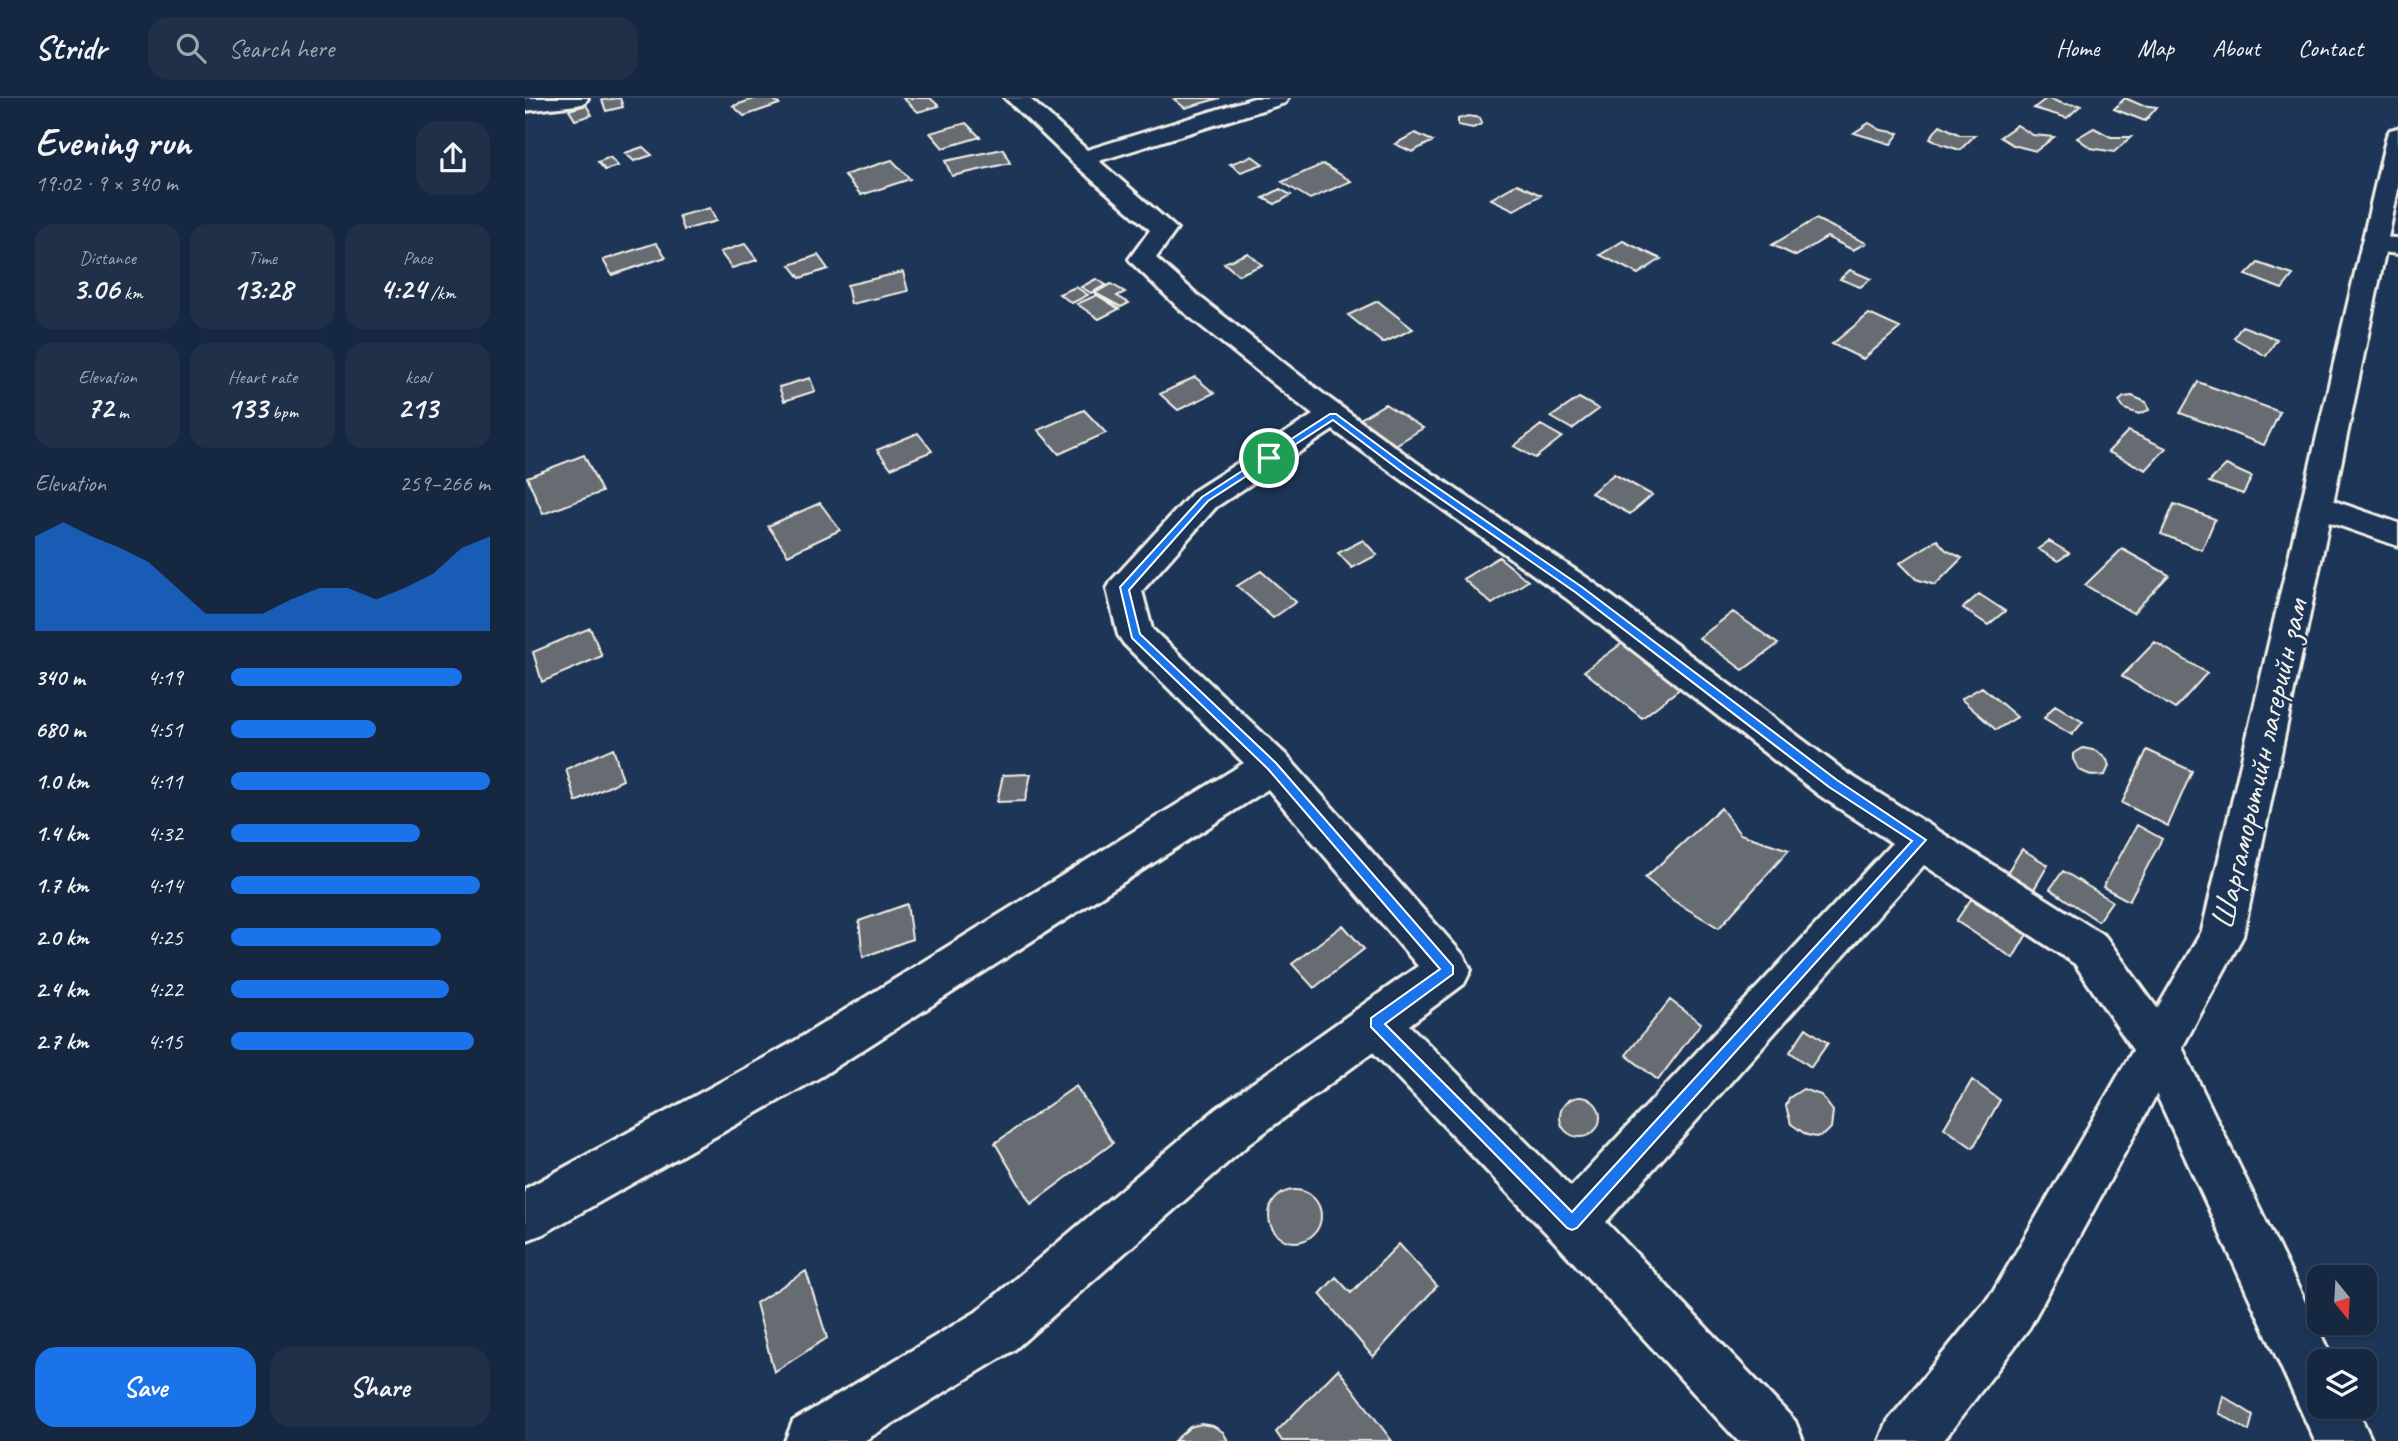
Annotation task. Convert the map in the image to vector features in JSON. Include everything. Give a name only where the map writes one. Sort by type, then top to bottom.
[{"type":"street","points":[[525,104],[577,98]]},
{"type":"street","points":[[1016,98],[1164,229],[1142,259],[1191,304],[1333,416],[1578,589],[1833,784],[2090,950],[2159,1049],[2307,1364]]},
{"type":"street","points":[[1082,159],[1277,98]]},
{"type":"street","name":"Шаргаморьтийн лагерийн зам","points":[[1908,1441],[2011,1310],[2222,936],[2317,506],[2386,246],[2398,135]]},
{"type":"street","points":[[813,1441],[995,1331],[1233,1126],[1449,970],[1272,766],[1136,635],[1124,589],[1205,499],[1333,416]]},
{"type":"street","points":[[2317,506],[2398,535]]},
{"type":"street","points":[[525,1216],[806,1060],[1272,766]]},
{"type":"street","points":[[1572,1223],[1920,840]]},
{"type":"street","points":[[1375,1023],[1572,1223],[1775,1441]]},
{"type":"street","points":[[2333,1419],[2344,1441]]},
{"type":"building","points":[[620,98],[623,107],[606,111],[602,100]]},
{"type":"building","points":[[757,98],[772,98],[779,104],[744,116],[733,106]]},
{"type":"building","points":[[903,98],[930,98],[939,106],[918,112]]},
{"type":"building","points":[[1220,98],[1185,108],[1174,99]]},
{"type":"building","points":[[2047,98],[2064,104],[2081,105],[2067,118],[2034,108]]},
{"type":"building","points":[[2125,98],[2141,105],[2157,107],[2145,121],[2114,109]]},
{"type":"building","points":[[586,105],[592,115],[575,120],[569,110]]},
{"type":"building","points":[[1468,116],[1480,118],[1482,124],[1473,128],[1458,125],[1458,119]]},
{"type":"building","points":[[966,123],[980,137],[943,148],[930,133]]},
{"type":"building","points":[[1869,123],[1881,130],[1899,133],[1891,144],[1854,133]]},
{"type":"building","points":[[1940,125],[1960,135],[1975,135],[1960,150],[1930,138]]},
{"type":"building","points":[[2017,125],[2033,135],[2054,137],[2036,151],[2013,145],[2000,137]]},
{"type":"building","points":[[2094,128],[2111,137],[2131,137],[2114,152],[2091,148],[2077,138]]},
{"type":"building","points":[[1415,133],[1433,141],[1412,152],[1395,144]]},
{"type":"building","points":[[643,147],[652,155],[634,161],[625,153]]},
{"type":"building","points":[[1003,149],[1010,163],[952,176],[945,161]]},
{"type":"building","points":[[1252,156],[1263,164],[1241,172],[1230,164]]},
{"type":"building","points":[[610,157],[618,166],[605,170],[598,162]]},
{"type":"building","points":[[892,160],[910,179],[861,195],[844,175]]},
{"type":"building","points":[[1323,164],[1351,181],[1310,199],[1282,182]]},
{"type":"building","points":[[1517,184],[1541,195],[1514,210],[1491,199]]},
{"type":"building","points":[[1280,189],[1291,195],[1275,204],[1263,198]]},
{"type":"building","points":[[710,208],[716,221],[684,230],[679,216]]},
{"type":"building","points":[[1816,219],[1866,243],[1853,250],[1827,237],[1796,256],[1772,245]]},
{"type":"building","points":[[1623,241],[1661,259],[1638,274],[1600,255]]},
{"type":"building","points":[[656,243],[666,257],[612,275],[603,260]]},
{"type":"building","points":[[745,244],[757,260],[732,268],[720,252]]},
{"type":"building","points":[[1248,253],[1262,265],[1238,275],[1224,263]]},
{"type":"building","points":[[818,255],[828,269],[800,278],[790,265]]},
{"type":"building","points":[[2258,263],[2293,275],[2282,289],[2246,275]]},
{"type":"building","points":[[1850,270],[1871,279],[1860,287],[1840,279]]},
{"type":"building","points":[[903,272],[908,291],[851,304],[847,285]]},
{"type":"building","points":[[1096,279],[1106,285],[1091,293],[1081,287]]},
{"type":"building","points":[[1111,284],[1125,292],[1117,296],[1129,303],[1121,307],[1095,293]]},
{"type":"building","points":[[1076,287],[1088,295],[1072,303],[1059,294]]},
{"type":"building","points":[[1097,295],[1119,309],[1099,319],[1077,304]]},
{"type":"building","points":[[1378,301],[1413,329],[1383,343],[1348,315]]},
{"type":"building","points":[[1869,314],[1900,328],[1863,359],[1832,344]]},
{"type":"building","points":[[2242,326],[2277,339],[2266,356],[2234,338]]},
{"type":"building","points":[[1195,377],[1214,393],[1178,410],[1160,394]]},
{"type":"building","points":[[810,378],[815,391],[784,401],[779,387]]},
{"type":"building","points":[[2198,382],[2280,412],[2264,445],[2180,413]]},
{"type":"building","points":[[2132,396],[2146,402],[2149,410],[2139,414],[2124,409],[2119,401]]},
{"type":"building","points":[[1579,398],[1599,409],[1572,429],[1551,417]]},
{"type":"building","points":[[1385,404],[1423,428],[1389,449],[1352,424]]},
{"type":"building","points":[[1084,410],[1106,433],[1059,454],[1038,430]]},
{"type":"building","points":[[1541,425],[1562,437],[1535,458],[1514,446]]},
{"type":"building","points":[[2128,431],[2166,448],[2146,470],[2108,452]]},
{"type":"building","points":[[918,433],[932,451],[891,468],[877,450]]},
{"type":"building","points":[[584,455],[602,492],[543,514],[527,477]]},
{"type":"building","points":[[2226,465],[2252,477],[2243,494],[2209,482]]},
{"type":"building","points":[[1614,474],[1652,495],[1630,514],[1591,493]]},
{"type":"building","points":[[820,503],[840,530],[788,555],[768,526]]},
{"type":"building","points":[[2174,504],[2215,519],[2202,550],[2161,534]]},
{"type":"building","points":[[1363,540],[1377,555],[1352,568],[1338,553]]},
{"type":"building","points":[[1937,540],[1946,550],[1962,558],[1935,585],[1916,579],[1900,563]]},
{"type":"building","points":[[2049,541],[2069,553],[2058,561],[2038,549]]},
{"type":"building","points":[[2122,549],[2169,575],[2133,613],[2085,585]]},
{"type":"building","points":[[1499,557],[1528,581],[1492,604],[1463,579]]},
{"type":"building","points":[[1261,571],[1296,602],[1273,618],[1237,586]]},
{"type":"building","points":[[1979,594],[2005,611],[1988,625],[1963,608]]},
{"type":"building","points":[[1733,612],[1778,644],[1743,670],[1699,638]]},
{"type":"building","points":[[590,628],[602,656],[542,682],[533,652]]},
{"type":"building","points":[[1624,642],[1682,687],[1642,718],[1584,671]]},
{"type":"building","points":[[2155,642],[2207,673],[2175,709],[2122,676]]},
{"type":"building","points":[[1982,687],[2017,717],[1996,730],[1961,699]]},
{"type":"building","points":[[2055,705],[2083,722],[2072,735],[2044,718]]},
{"type":"building","points":[[613,748],[623,780],[576,802],[566,769]]},
{"type":"building","points":[[2083,748],[2097,751],[2107,760],[2109,766],[2105,775],[2093,776],[2079,770],[2073,754]]},
{"type":"building","points":[[2147,750],[2192,771],[2168,826],[2122,803]]},
{"type":"building","points":[[1031,774],[1025,801],[997,802],[1003,775]]},
{"type":"building","points":[[1721,808],[1740,834],[1789,850],[1719,928],[1674,901],[1645,878]]},
{"type":"building","points":[[2137,825],[2162,839],[2129,901],[2103,887]]},
{"type":"building","points":[[2022,849],[2048,865],[2030,896],[2003,879]]},
{"type":"building","points":[[2063,871],[2112,901],[2098,921],[2050,889]]},
{"type":"building","points":[[1971,899],[2027,934],[2013,958],[1956,921]]},
{"type":"building","points":[[907,904],[912,939],[863,957],[859,921]]},
{"type":"building","points":[[1343,925],[1364,949],[1314,988],[1292,964]]},
{"type":"building","points":[[1670,1000],[1701,1023],[1658,1080],[1626,1055]]},
{"type":"building","points":[[1806,1028],[1828,1043],[1811,1067],[1790,1052]]},
{"type":"building","points":[[1972,1080],[2000,1100],[1973,1148],[1944,1128]]},
{"type":"building","points":[[1076,1086],[1113,1143],[1031,1204],[995,1143]]},
{"type":"building","points":[[1803,1089],[1821,1095],[1833,1111],[1831,1128],[1825,1134],[1816,1137],[1807,1135],[1791,1124],[1786,1106],[1789,1098]]},
{"type":"building","points":[[1580,1097],[1588,1098],[1594,1103],[1599,1109],[1599,1125],[1594,1131],[1588,1136],[1580,1137],[1572,1136],[1566,1131],[1561,1125],[1560,1117],[1561,1109],[1566,1103],[1572,1098]]},
{"type":"building","points":[[1295,1190],[1314,1197],[1321,1216],[1314,1235],[1295,1242],[1276,1235],[1269,1216],[1276,1197]]},
{"type":"building","points":[[1399,1244],[1437,1286],[1373,1357],[1320,1294],[1336,1277],[1351,1293]]},
{"type":"building","points":[[806,1271],[827,1338],[774,1372],[756,1303]]},
{"type":"building","points":[[1338,1369],[1392,1441],[1282,1441],[1276,1432]]},
{"type":"building","points":[[2223,1396],[2253,1415],[2249,1431],[2219,1413]]},
{"type":"building","points":[[1201,1424],[1213,1426],[1223,1432],[1228,1441],[1174,1441],[1190,1427]]},
{"type":"route","points":[[1333,416],[1578,589],[1833,784],[1920,840],[1572,1223],[1375,1023],[1449,970],[1272,766],[1136,635],[1124,589],[1205,499],[1269,458],[1333,416]]}]
